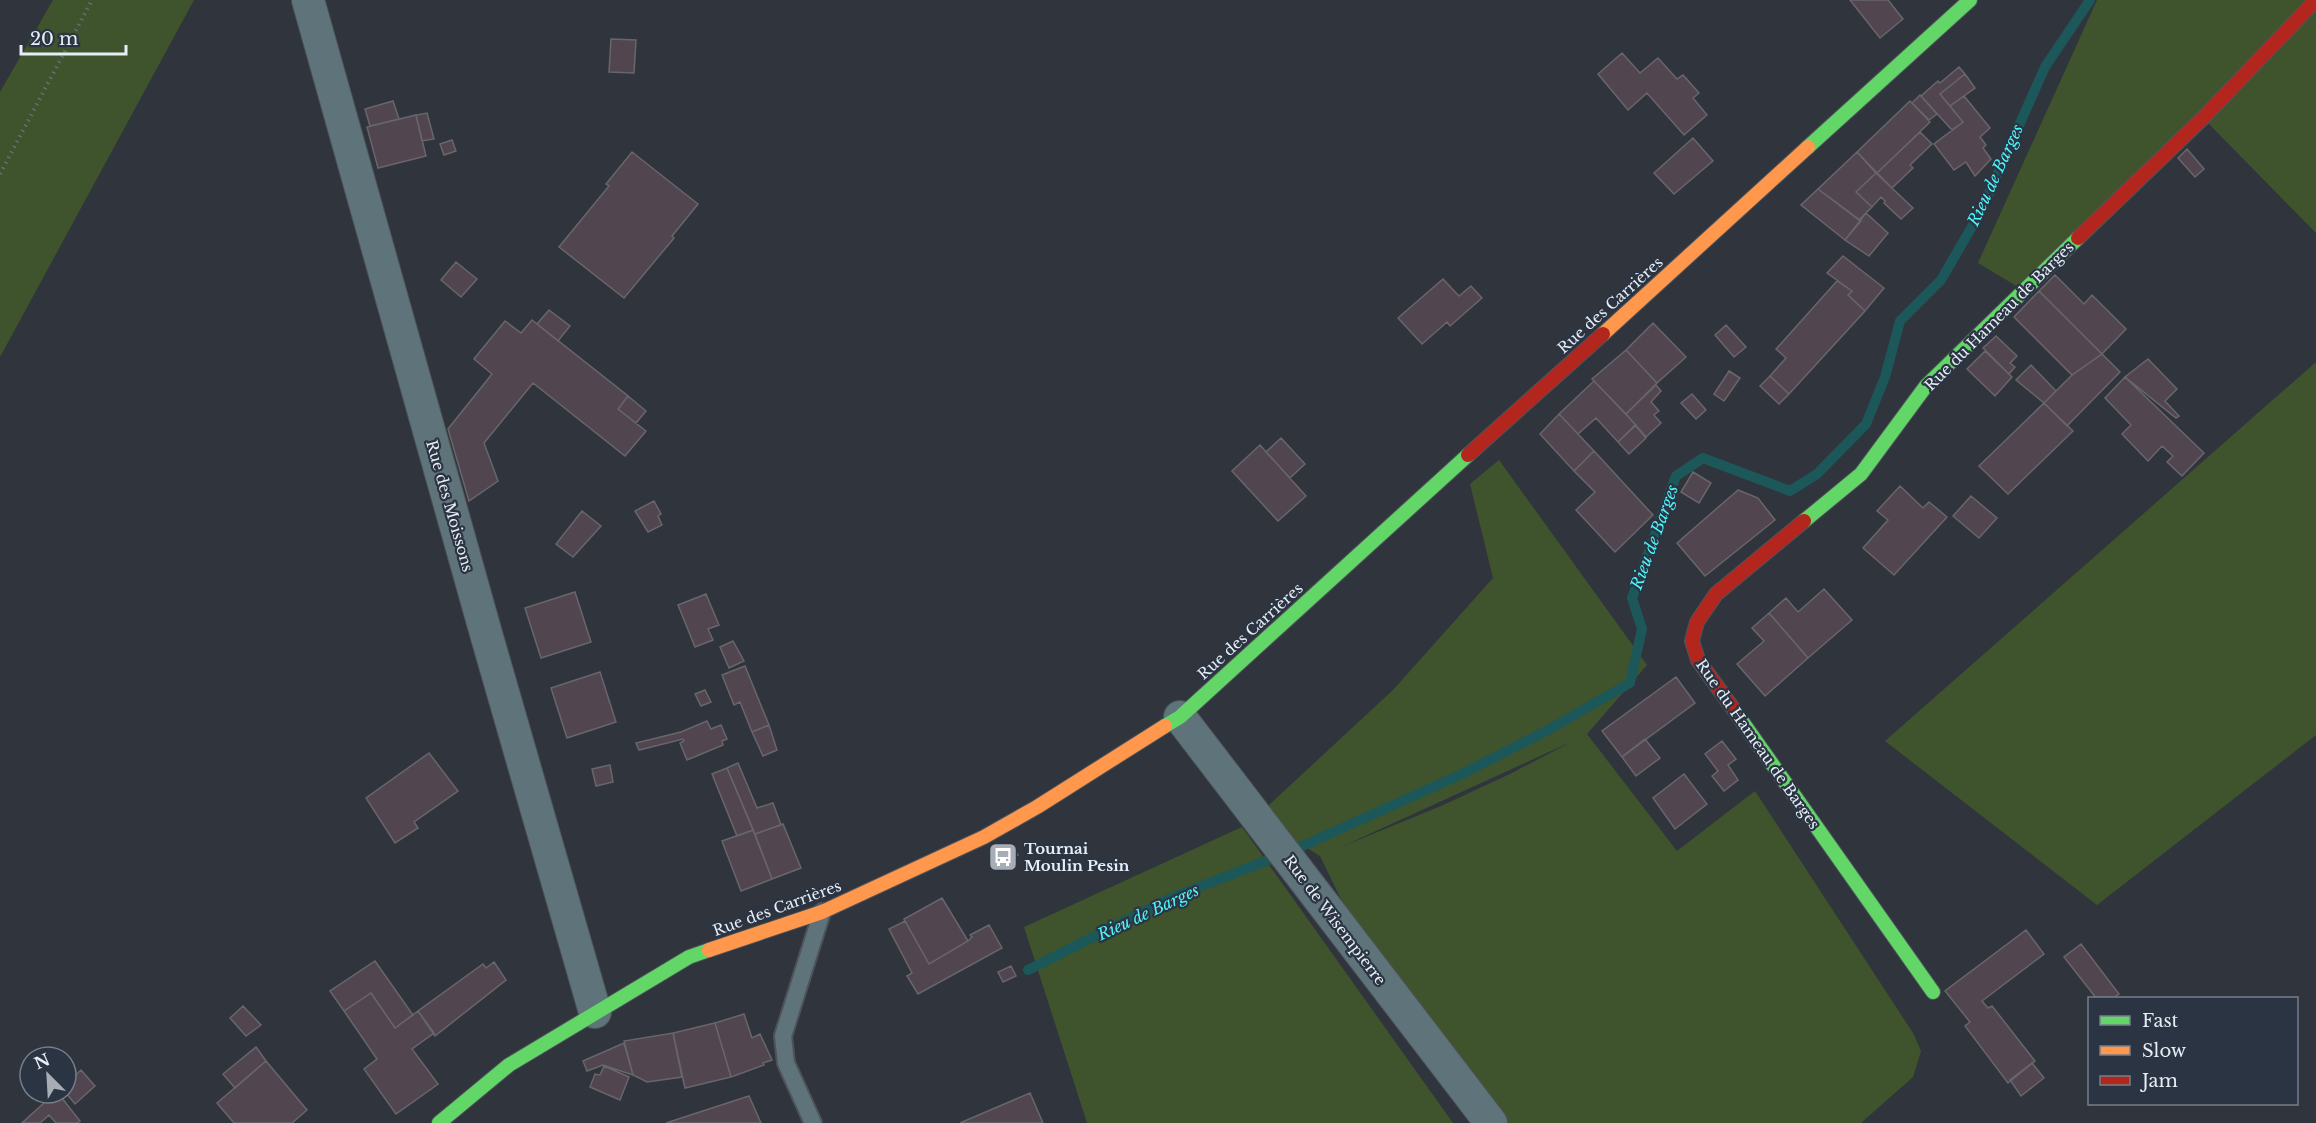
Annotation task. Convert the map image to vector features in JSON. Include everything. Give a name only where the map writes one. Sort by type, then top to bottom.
[{"type":"street","name":"Rue des Moissons","points":[[308,0],[483,625],[595,1012]]},
{"type":"street","name":"Rue des Carrières","points":[[439,1123],[509,1065],[688,957],[822,912],[984,837],[1037,807],[1180,717],[1970,0]]},
{"type":"street","name":"Rue du Hameau de Barges","points":[[1933,992],[1698,660],[1692,641],[1697,622],[1716,594],[1861,474],[1926,386],[2204,118],[2316,0]]},
{"type":"street","name":"Rue de Wisempierre","points":[[1180,717],[1491,1123]]},
{"type":"lane","points":[[813,1123],[786,1063],[783,1036],[822,912]]},
{"type":"path","points":[[0,174],[92,0]]},
{"type":"green space","points":[[53,0],[194,0],[0,357],[0,92]]},
{"type":"green space","points":[[2097,0],[2316,0],[2316,233],[2203,118],[2023,290],[1978,263]]},
{"type":"green space","points":[[2316,362],[2316,735],[2097,905],[1885,741]]},
{"type":"green space","points":[[1499,460],[1647,665],[1587,734],[1677,851],[1755,791],[1913,1033],[1921,1051],[1913,1077],[1861,1123],[1499,1123],[1354,926],[1320,856],[1256,817],[1393,690],[1493,578],[1470,484]],"holes":[[[1573,741],[1441,806],[1341,847]]]},
{"type":"green space","points":[[1242,827],[1453,1123],[1087,1123],[1024,927]]},
{"type":"building","points":[[1850,0],[1888,0],[1903,19],[1880,38]]},
{"type":"building","points":[[611,39],[636,40],[634,73],[609,72]]},
{"type":"building","points":[[1622,53],[1640,73],[1658,58],[1677,79],[1683,75],[1699,93],[1693,98],[1707,115],[1684,135],[1647,93],[1628,110],[1598,74]]},
{"type":"building","points":[[1959,67],[1965,74],[1940,94],[1963,122],[1952,130],[1921,96]]},
{"type":"building","points":[[1965,74],[1975,88],[1950,106],[1940,94]]},
{"type":"building","points":[[1920,95],[1937,114],[1929,120],[1912,103]]},
{"type":"building","points":[[1964,96],[1990,128],[1980,137],[1986,145],[1983,148],[1991,159],[1975,176],[1966,162],[1954,170],[1934,144],[1963,122],[1950,106]]},
{"type":"building","points":[[393,101],[399,119],[370,126],[365,109]]},
{"type":"building","points":[[1910,101],[1930,122],[1877,173],[1857,152]]},
{"type":"building","points":[[427,113],[434,139],[422,141],[416,115]]},
{"type":"building","points":[[416,115],[426,156],[378,168],[367,127]]},
{"type":"building","points":[[1920,132],[1932,144],[1910,165],[1913,168],[1892,188],[1877,173]]},
{"type":"building","points":[[1693,138],[1713,161],[1674,194],[1654,173]]},
{"type":"building","points":[[452,140],[456,151],[444,155],[440,144]]},
{"type":"building","points":[[2187,149],[2204,169],[2195,177],[2178,158]]},
{"type":"building","points":[[632,152],[698,204],[672,236],[674,238],[624,298],[559,247],[609,186],[606,184]]},
{"type":"building","points":[[1857,152],[1876,173],[1856,192],[1872,207],[1859,220],[1818,189]]},
{"type":"building","points":[[1876,173],[1913,208],[1901,219],[1884,203],[1881,197],[1872,207],[1856,192]]},
{"type":"building","points":[[1818,189],[1861,221],[1845,240],[1801,205]]},
{"type":"building","points":[[1866,213],[1888,233],[1869,256],[1845,240]]},
{"type":"building","points":[[1843,256],[1884,288],[1865,311],[1848,295],[1852,291],[1827,273]]},
{"type":"building","points":[[456,262],[477,279],[461,297],[441,280]]},
{"type":"building","points":[[2055,275],[2084,304],[2092,295],[2126,329],[2102,354],[2039,291]]},
{"type":"building","points":[[1443,279],[1459,296],[1471,286],[1482,298],[1450,326],[1447,322],[1422,344],[1398,318]]},
{"type":"building","points":[[1837,281],[1852,291],[1848,295],[1865,311],[1789,394],[1770,376],[1786,358],[1776,349]]},
{"type":"building","points":[[2039,291],[2102,354],[2072,375],[2014,317]]},
{"type":"building","points":[[549,310],[570,326],[558,341],[537,324]]},
{"type":"building","points":[[532,320],[628,396],[618,409],[646,431],[625,456],[533,383],[484,443],[498,481],[469,501],[448,429],[492,374],[474,359],[505,321],[521,333]]},
{"type":"building","points":[[1653,323],[1686,357],[1657,383],[1626,350]]},
{"type":"building","points":[[1726,325],[1746,347],[1734,357],[1715,335]]},
{"type":"building","points":[[1996,336],[2017,356],[2010,363],[2015,367],[2009,374],[1983,348]]},
{"type":"building","points":[[1626,350],[1657,383],[1626,414],[1592,379]]},
{"type":"building","points":[[1985,351],[2012,377],[1995,396],[1967,369]]},
{"type":"building","points":[[2102,354],[2120,372],[2067,426],[2044,403],[2072,375]]},
{"type":"building","points":[[2148,359],[2177,389],[2165,401],[2179,416],[2176,418],[2125,377]]},
{"type":"building","points":[[2031,365],[2056,391],[2044,403],[2016,380]]},
{"type":"building","points":[[1729,371],[1740,378],[1724,401],[1714,394]]},
{"type":"building","points":[[1770,376],[1789,394],[1779,404],[1760,386]]},
{"type":"building","points":[[2125,377],[2204,453],[2182,476],[2167,462],[2173,456],[2162,446],[2148,461],[2122,434],[2131,425],[2105,398]]},
{"type":"building","points":[[1594,381],[1636,425],[1618,442],[1596,418],[1578,434],[1559,414]]},
{"type":"building","points":[[1656,385],[1661,391],[1651,402],[1659,411],[1654,415],[1661,423],[1646,437],[1626,414]]},
{"type":"building","points":[[1692,394],[1706,410],[1696,419],[1681,403]]},
{"type":"building","points":[[628,396],[646,411],[636,423],[618,409]]},
{"type":"building","points":[[2044,403],[2073,431],[2008,494],[1979,466]]},
{"type":"building","points":[[1559,414],[1594,451],[1574,471],[1540,434]]},
{"type":"building","points":[[1635,425],[1646,438],[1629,454],[1618,442]]},
{"type":"building","points":[[1281,438],[1305,464],[1290,478],[1266,452]]},
{"type":"building","points":[[1260,445],[1306,496],[1278,521],[1232,471]]},
{"type":"building","points":[[1594,451],[1653,515],[1615,552],[1576,510],[1595,492],[1574,471]]},
{"type":"building","points":[[1693,472],[1711,483],[1699,503],[1681,492]]},
{"type":"building","points":[[1900,486],[1923,508],[1929,502],[1947,517],[1894,575],[1863,548],[1888,520],[1877,511]]},
{"type":"building","points":[[1738,490],[1758,498],[1775,520],[1705,576],[1677,543]]},
{"type":"building","points":[[1971,496],[1997,518],[1979,538],[1953,516]]},
{"type":"building","points":[[654,501],[661,514],[658,516],[662,525],[648,532],[635,511]]},
{"type":"building","points":[[582,511],[601,526],[573,557],[556,544]]},
{"type":"building","points":[[1824,589],[1852,620],[1808,658],[1769,613],[1786,598],[1798,612]]},
{"type":"building","points":[[575,592],[591,642],[541,658],[525,608]]},
{"type":"building","points":[[706,594],[719,625],[708,629],[713,640],[695,647],[678,605]]},
{"type":"building","points":[[1769,613],[1808,658],[1765,696],[1737,664],[1764,641],[1752,628]]},
{"type":"building","points":[[733,641],[744,661],[729,668],[720,647]]},
{"type":"building","points":[[745,666],[769,725],[752,732],[740,702],[734,705],[722,675]]},
{"type":"building","points":[[600,672],[616,722],[567,738],[551,688]]},
{"type":"building","points":[[1676,677],[1695,703],[1622,757],[1602,731]]},
{"type":"building","points":[[705,690],[711,702],[701,706],[695,694]]},
{"type":"building","points":[[707,721],[711,729],[721,725],[727,739],[722,741],[723,745],[687,760],[680,743],[684,741],[683,739],[639,750],[636,743],[681,732]]},
{"type":"building","points":[[769,725],[777,750],[763,756],[752,732]]},
{"type":"building","points":[[1645,739],[1660,758],[1636,776],[1622,757]]},
{"type":"building","points":[[1722,741],[1736,759],[1728,765],[1738,780],[1724,791],[1712,776],[1718,771],[1705,754]]},
{"type":"building","points":[[429,753],[458,791],[414,822],[418,828],[395,843],[366,798]]},
{"type":"building","points":[[738,763],[757,808],[773,803],[781,825],[755,834],[727,768]]},
{"type":"building","points":[[610,765],[613,782],[596,786],[592,769]]},
{"type":"building","points":[[727,768],[753,830],[737,836],[712,774]]},
{"type":"building","points":[[1684,774],[1707,804],[1675,829],[1653,798]]},
{"type":"building","points":[[783,824],[801,868],[772,879],[755,834]]},
{"type":"building","points":[[753,830],[772,879],[741,891],[722,841]]},
{"type":"building","points":[[1013,847],[1018,855],[1004,863],[1000,855]]},
{"type":"building","points":[[942,898],[968,941],[929,964],[904,919]]},
{"type":"building","points":[[905,921],[929,964],[968,941],[972,937],[970,935],[989,925],[1002,948],[918,994],[907,976],[912,973],[889,929]]},
{"type":"building","points":[[2026,930],[2044,954],[1982,1001],[1988,1008],[1992,1006],[2035,1061],[2008,1083],[1965,1026],[1970,1022],[1945,991]]},
{"type":"building","points":[[2081,944],[2119,994],[2114,997],[2095,997],[2064,957]]},
{"type":"building","points":[[375,961],[413,1015],[395,1028],[371,993],[344,1011],[330,991]]},
{"type":"building","points":[[494,962],[506,980],[435,1036],[418,1011],[483,964],[486,968]]},
{"type":"building","points":[[1011,966],[1016,976],[1003,982],[998,972]]},
{"type":"building","points":[[371,993],[395,1028],[418,1011],[434,1033],[412,1049],[438,1084],[396,1114],[364,1069],[377,1059],[344,1011]]},
{"type":"building","points":[[243,1006],[261,1025],[246,1036],[230,1018]]},
{"type":"building","points":[[744,1014],[752,1038],[760,1034],[772,1060],[731,1077],[715,1023]]},
{"type":"building","points":[[715,1023],[731,1077],[685,1088],[673,1033]]},
{"type":"building","points":[[673,1033],[682,1077],[647,1082],[633,1075],[624,1041]]},
{"type":"building","points":[[624,1043],[633,1075],[603,1065],[587,1071],[583,1061]]},
{"type":"building","points":[[256,1047],[266,1061],[235,1088],[223,1074]]},
{"type":"building","points":[[266,1061],[307,1110],[292,1123],[234,1123],[217,1103]]},
{"type":"building","points":[[2032,1063],[2044,1078],[2021,1096],[2010,1080]]},
{"type":"building","points":[[604,1066],[629,1077],[620,1100],[590,1087],[595,1074],[600,1075]]},
{"type":"building","points":[[81,1070],[95,1086],[78,1101],[78,1073]]},
{"type":"building","points":[[1030,1093],[1043,1123],[960,1123]]},
{"type":"building","points":[[749,1096],[761,1123],[666,1123]]},
{"type":"building","points":[[42,1105],[67,1105],[80,1121],[56,1123],[49,1115],[40,1123],[22,1123]]},
{"type":"waterway","name":"Rieu de Barges","points":[[1298,848],[1462,774],[1548,730],[1630,683],[1642,629],[1632,598],[1676,476],[1703,458],[1790,491],[1817,474],[1866,424],[1885,377],[1900,321],[1941,280],[1981,211],[2045,67],[2090,0]]},
{"type":"waterway","name":"Rieu de Barges","points":[[1028,970],[1166,900],[1271,859]]},
{"type":"traffic: fast","points":[[1808,147],[1970,0]]},
{"type":"traffic: fast","points":[[1804,521],[1861,474],[1926,386],[2078,238]]},
{"type":"traffic: fast","points":[[1165,726],[1180,717],[1468,455]]},
{"type":"traffic: fast","points":[[1734,710],[1933,992]]},
{"type":"traffic: fast","points":[[439,1123],[509,1065],[689,957],[709,950]]},
{"type":"traffic: slow","points":[[1603,334],[1808,147]]},
{"type":"traffic: slow","points":[[709,950],[822,912],[984,837],[1037,807],[1165,726]]},
{"type":"traffic: jam","points":[[2078,238],[2203,118],[2316,0]]},
{"type":"traffic: jam","points":[[1468,455],[1603,334]]},
{"type":"traffic: jam","points":[[1734,710],[1698,660],[1692,641],[1697,622],[1716,594],[1804,521]]},
{"type":"place","name":"Tournai Moulin Pesin","points":[[1003,857]]}]
